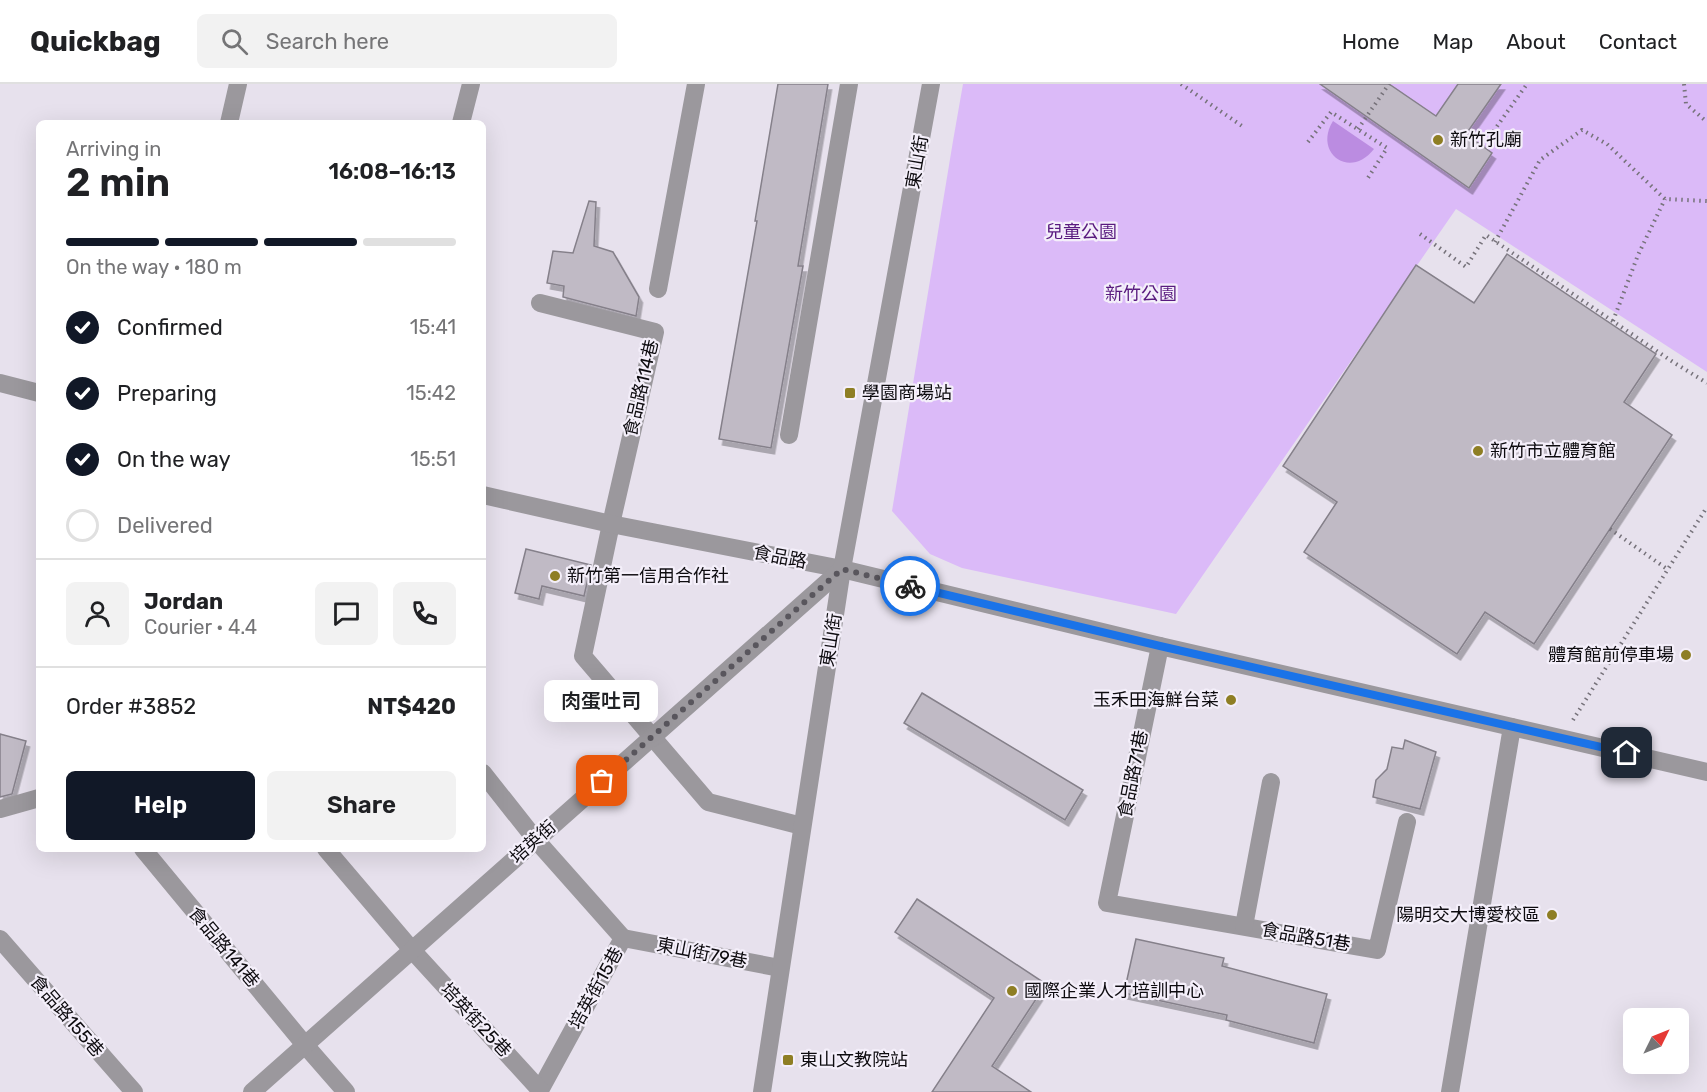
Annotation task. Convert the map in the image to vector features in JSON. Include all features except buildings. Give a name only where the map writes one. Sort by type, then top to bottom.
[{"type":"street","points":[[230,120],[238,84]]},
{"type":"street","points":[[462,120],[471,84]]},
{"type":"street","points":[[658,289],[696,84]]},
{"type":"street","points":[[789,435],[849,84]]},
{"type":"street","name":"東山街","points":[[762,1092],[842,569],[931,84]]},
{"type":"street","name":"食品路114巷","points":[[540,303],[655,332],[610,524]]},
{"type":"street","points":[[0,383],[36,392]]},
{"type":"street","name":"食品路","points":[[486,496],[610,524],[842,569],[1160,646],[1707,772]]},
{"type":"street","points":[[610,524],[583,656],[708,802],[802,826]]},
{"type":"street","name":"培英街","points":[[252,1092],[842,569]]},
{"type":"street","name":"食品路71巷","points":[[1107,903],[1160,646]]},
{"type":"street","points":[[1450,1092],[1512,727]]},
{"type":"street","name":"培英街15巷","points":[[486,777],[536,840],[623,938],[543,1091]]},
{"type":"street","points":[[1244,926],[1270,782]]},
{"type":"street","points":[[0,809],[36,799]]},
{"type":"street","name":"食品路51巷","points":[[1107,903],[1377,950],[1407,822]]},
{"type":"street","name":"食品路141巷","points":[[145,852],[346,1092]]},
{"type":"street","name":"培英街25巷","points":[[329,852],[412,951],[543,1091]]},
{"type":"street","name":"東山街79巷","points":[[623,938],[780,968]]},
{"type":"street","name":"食品路155巷","points":[[0,939],[134,1092]]},
{"type":"path","points":[[1181,84],[1245,128]]},
{"type":"path","points":[[1358,129],[1389,84]]},
{"type":"path","points":[[1483,147],[1527,84]]},
{"type":"path","points":[[1684,84],[1686,104],[1707,122]]},
{"type":"path","points":[[1308,142],[1331,112],[1387,148],[1366,181]]},
{"type":"path","points":[[1496,242],[1540,160],[1582,130],[1607,144],[1665,199],[1707,201]]},
{"type":"path","points":[[1613,321],[1638,255],[1665,199]]},
{"type":"path","points":[[1420,234],[1466,267],[1486,235],[1707,383]]},
{"type":"path","points":[[1562,739],[1707,507]]},
{"type":"path","points":[[1610,529],[1667,569]]},
{"type":"green space","name":"新竹公園","points":[[963,84],[1707,84],[1707,372],[1456,209],[1176,614],[962,568],[930,554],[892,511]]},
{"type":"shaded area","points":[[1333,121],[1374,149],[1365,158],[1355,162],[1337,159],[1328,143],[1328,133]]},
{"type":"way so far","points":[[602,781],[842,569],[910,586]]},
{"type":"place","name":"新竹孔廟","points":[[1438,140]]},
{"type":"place","name":"學園商場站","points":[[850,393]]},
{"type":"place","name":"新竹市立體育館","points":[[1478,451]]},
{"type":"place","name":"新竹第一信用合作社","points":[[555,576]]},
{"type":"place","name":"體育館前停車場","points":[[1686,655]]},
{"type":"place","name":"玉禾田海鮮台菜","points":[[1231,700]]},
{"type":"place","name":"肉蛋吐司","points":[[602,781]]},
{"type":"place","name":"陽明交大博愛校區","points":[[1552,915]]},
{"type":"place","name":"國際企業人才培訓中心","points":[[1012,991]]},
{"type":"place","name":"東山文教院站","points":[[788,1060]]},
{"type":"route","points":[[910,586],[1627,753]]},
{"type":"park label","name":"兒童公園","points":[[1081,232]]}]
